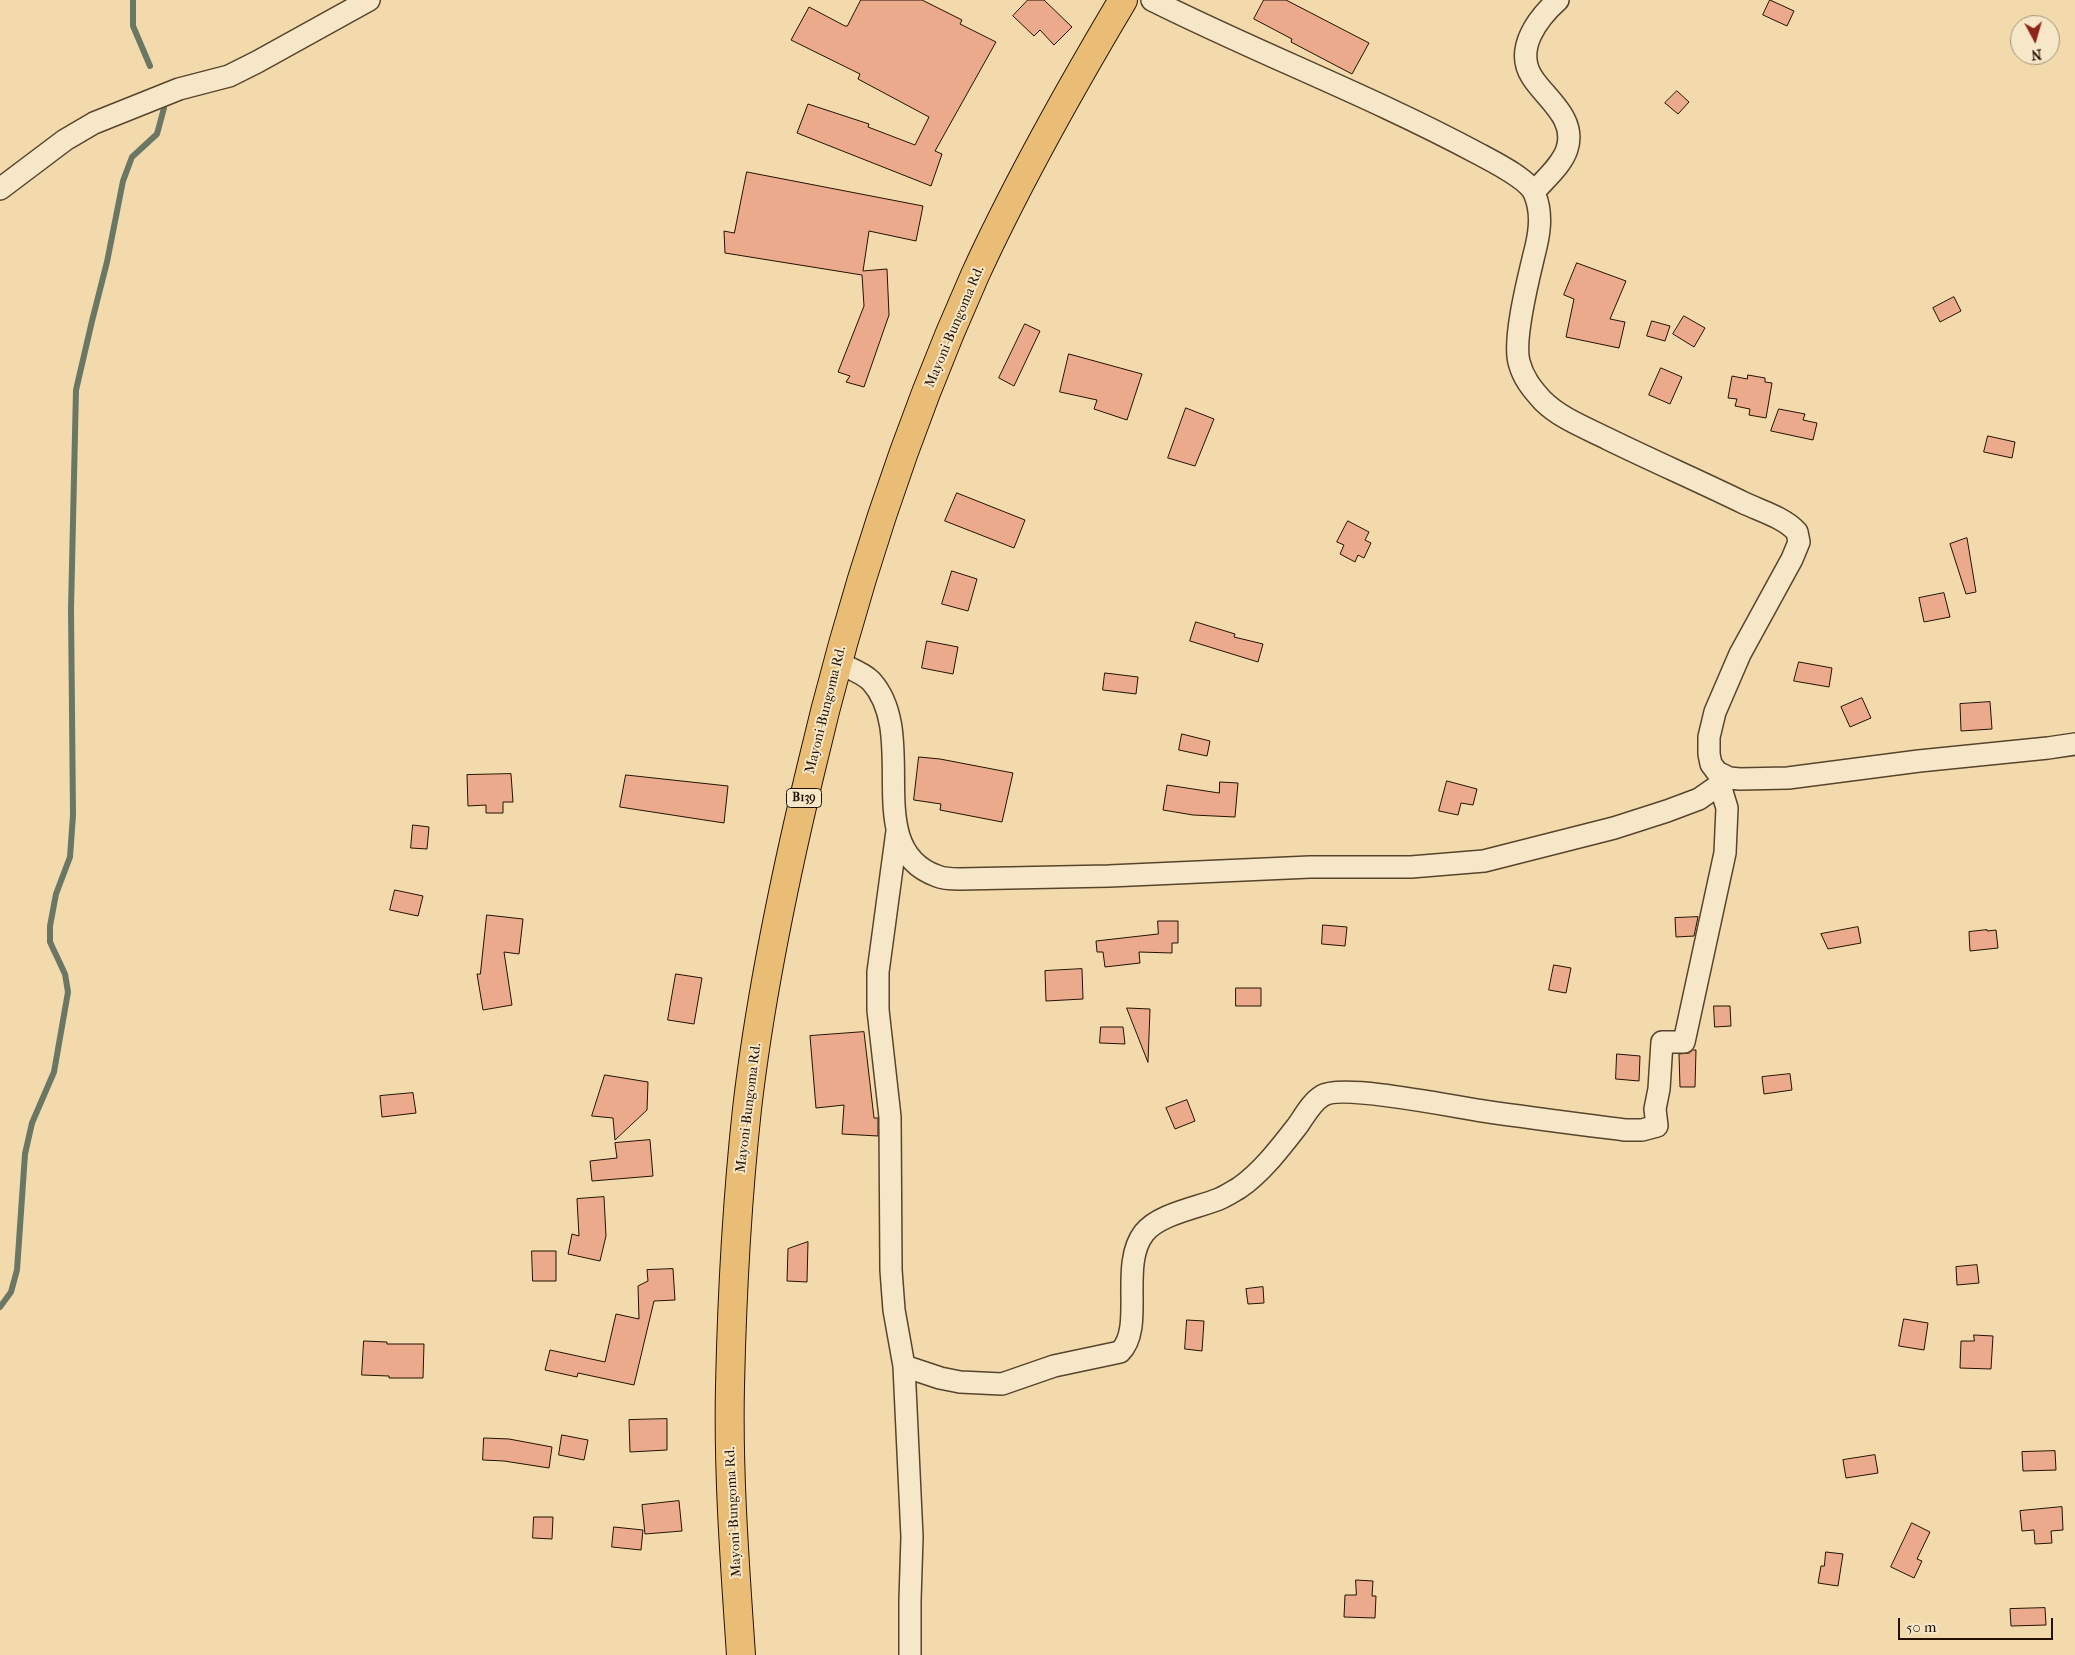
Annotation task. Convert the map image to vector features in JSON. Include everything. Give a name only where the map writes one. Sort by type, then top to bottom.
[{"type":"main road","name":"Mayoni-Bungoma Rd.","points":[[741,1655],[730,1391],[738,1202],[747,1116],[774,934],[798,823],[855,596],[903,455],[944,350],[976,273],[1038,151],[1085,64],[1123,0]]},
{"type":"street","points":[[0,189],[65,140],[94,123],[179,89],[229,76],[369,0]]},
{"type":"street","points":[[904,1366],[940,1378],[960,1382],[1002,1384],[1054,1366],[1120,1352],[1128,1339],[1134,1255],[1143,1234],[1154,1223],[1221,1198],[1241,1186],[1263,1167],[1315,1103],[1328,1093],[1395,1097],[1625,1130],[1642,1130],[1657,1126],[1654,1109],[1659,1089],[1662,1042],[1684,1042],[1725,853],[1727,808],[1725,782],[1711,764],[1708,754],[1709,737],[1715,712],[1740,654],[1792,559],[1799,542],[1799,536],[1794,528],[1787,523],[1576,423],[1546,404],[1531,388],[1518,359],[1518,342],[1527,286],[1539,236],[1540,218],[1534,192],[1524,182],[1480,154],[1152,0]]},
{"type":"street","points":[[1534,192],[1556,166],[1568,147],[1567,130],[1563,117],[1558,107],[1532,78],[1526,58],[1528,39],[1532,30],[1539,19],[1558,0]]},
{"type":"street","points":[[838,662],[869,680],[879,694],[889,715],[893,731],[893,809],[902,847],[912,861],[923,870],[939,877],[960,879],[1109,876],[1301,867],[1454,865],[1484,861],[1614,828],[1699,799],[1725,782],[1788,778],[1920,760],[2025,751],[2075,744]]},
{"type":"street","points":[[897,829],[878,972],[878,1010],[890,1117],[891,1270],[894,1310],[904,1366],[912,1537],[910,1655]]},
{"type":"building","points":[[861,0],[922,0],[962,20],[960,24],[996,42],[935,151],[942,154],[931,186],[797,133],[808,104],[869,124],[868,127],[915,145],[929,117],[858,79],[860,74],[791,40],[809,7],[847,26]]},
{"type":"building","points":[[1028,0],[1044,0],[1072,27],[1054,45],[1040,30],[1034,36],[1013,16]]},
{"type":"building","points":[[1264,0],[1286,0],[1369,43],[1352,74],[1291,42],[1292,39],[1254,19]]},
{"type":"building","points":[[1770,0],[1794,11],[1787,26],[1763,15]]},
{"type":"building","points":[[1677,91],[1689,102],[1678,114],[1665,103]]},
{"type":"building","points":[[747,172],[923,206],[916,241],[869,231],[863,271],[887,269],[889,315],[864,387],[846,382],[850,376],[838,372],[864,306],[862,275],[725,253],[724,231],[734,233]]},
{"type":"building","points":[[1577,263],[1626,281],[1610,319],[1625,322],[1619,348],[1566,337],[1574,299],[1564,295]]},
{"type":"building","points":[[1954,297],[1961,311],[1940,322],[1933,308]]},
{"type":"building","points":[[1684,316],[1705,328],[1694,347],[1673,334]]},
{"type":"building","points":[[1652,321],[1670,326],[1665,341],[1647,336]]},
{"type":"building","points":[[1025,324],[1040,331],[1014,386],[999,378]]},
{"type":"building","points":[[1069,354],[1142,374],[1127,420],[1094,409],[1097,400],[1060,392]]},
{"type":"building","points":[[1661,368],[1682,377],[1670,404],[1649,395]]},
{"type":"building","points":[[1748,375],[1765,378],[1765,382],[1772,383],[1766,418],[1749,415],[1750,409],[1735,406],[1737,399],[1728,398],[1732,376],[1747,379]]},
{"type":"building","points":[[1186,408],[1214,419],[1195,466],[1168,458]]},
{"type":"building","points":[[1779,409],[1805,414],[1803,420],[1817,423],[1813,440],[1771,431]]},
{"type":"building","points":[[1988,436],[2015,442],[2012,458],[1984,452]]},
{"type":"building","points":[[957,493],[1025,520],[1014,548],[945,521]]},
{"type":"building","points":[[1348,521],[1369,532],[1365,540],[1371,543],[1364,558],[1358,555],[1355,562],[1340,554],[1344,545],[1337,542]]},
{"type":"building","points":[[1967,538],[1976,592],[1966,594],[1950,544]]},
{"type":"building","points":[[952,571],[977,579],[968,611],[942,604]]},
{"type":"building","points":[[1944,593],[1950,617],[1924,622],[1919,598]]},
{"type":"building","points":[[1196,622],[1235,634],[1234,637],[1263,644],[1258,662],[1190,641]]},
{"type":"building","points":[[927,641],[958,647],[953,674],[922,668]]},
{"type":"building","points":[[1799,662],[1832,668],[1829,687],[1794,681]]},
{"type":"building","points":[[1105,673],[1138,677],[1136,694],[1103,690]]},
{"type":"building","points":[[1862,698],[1871,718],[1850,727],[1841,707]]},
{"type":"building","points":[[1990,702],[1992,729],[1961,731],[1960,704]]},
{"type":"building","points":[[1182,734],[1210,741],[1207,756],[1179,750]]},
{"type":"building","points":[[919,757],[940,759],[1013,773],[1002,822],[940,810],[941,804],[914,800]]},
{"type":"building","points":[[511,774],[513,802],[503,802],[503,813],[486,813],[486,805],[468,806],[467,775]]},
{"type":"building","points":[[626,775],[728,786],[724,823],[620,807]]},
{"type":"building","points":[[1447,781],[1477,789],[1473,805],[1461,803],[1458,815],[1439,811]]},
{"type":"building","points":[[1220,782],[1238,783],[1235,817],[1193,815],[1163,810],[1167,785],[1219,793]]},
{"type":"building","points":[[413,825],[429,827],[427,849],[411,848]]},
{"type":"building","points":[[395,890],[423,896],[418,916],[390,910]]},
{"type":"building","points":[[487,915],[523,919],[519,954],[504,952],[512,1005],[483,1010],[477,974],[480,974]]},
{"type":"building","points":[[1698,917],[1694,936],[1676,937],[1675,918]]},
{"type":"building","points":[[1158,921],[1178,921],[1178,943],[1172,943],[1172,953],[1139,952],[1140,963],[1105,967],[1103,952],[1097,952],[1096,941],[1158,934]]},
{"type":"building","points":[[1323,925],[1347,927],[1345,946],[1322,944]]},
{"type":"building","points":[[1858,927],[1861,943],[1828,949],[1821,934]]},
{"type":"building","points":[[1996,930],[1998,948],[1970,951],[1969,932]]},
{"type":"building","points":[[1554,965],[1571,968],[1566,993],[1549,990]]},
{"type":"building","points":[[1082,969],[1083,999],[1046,1001],[1045,971]]},
{"type":"building","points":[[676,974],[702,978],[694,1024],[668,1020]]},
{"type":"building","points":[[1236,988],[1261,988],[1261,1006],[1236,1006]]},
{"type":"building","points":[[1714,1006],[1730,1006],[1731,1026],[1715,1027]]},
{"type":"building","points":[[1127,1008],[1150,1009],[1148,1062]]},
{"type":"building","points":[[1101,1027],[1123,1027],[1125,1044],[1100,1043]]},
{"type":"building","points":[[864,1032],[874,1118],[878,1118],[878,1136],[842,1134],[844,1105],[816,1108],[810,1036]]},
{"type":"building","points":[[1696,1050],[1695,1087],[1680,1087],[1679,1054],[1689,1053]]},
{"type":"building","points":[[1617,1054],[1640,1056],[1639,1081],[1616,1079]]},
{"type":"building","points":[[1790,1074],[1792,1090],[1764,1094],[1762,1077]]},
{"type":"building","points":[[605,1075],[648,1082],[647,1110],[615,1140],[613,1118],[592,1116]]},
{"type":"building","points":[[413,1093],[416,1113],[382,1117],[380,1096]]},
{"type":"building","points":[[1187,1100],[1195,1121],[1175,1129],[1166,1108]]},
{"type":"building","points":[[650,1140],[653,1176],[592,1181],[590,1161],[617,1158],[615,1143]]},
{"type":"building","points":[[604,1197],[606,1236],[600,1261],[568,1254],[572,1234],[579,1236],[577,1199]]},
{"type":"building","points":[[808,1242],[807,1282],[787,1281],[788,1249]]},
{"type":"building","points":[[532,1251],[556,1251],[556,1281],[533,1281]]},
{"type":"building","points":[[1977,1265],[1979,1283],[1957,1285],[1956,1267]]},
{"type":"building","points":[[673,1269],[675,1300],[654,1301],[634,1385],[578,1373],[577,1377],[545,1370],[550,1350],[605,1362],[616,1314],[639,1319],[638,1286],[648,1281],[647,1270]]},
{"type":"building","points":[[1263,1287],[1264,1303],[1248,1304],[1246,1289]]},
{"type":"building","points":[[1904,1319],[1928,1323],[1924,1350],[1899,1346]]},
{"type":"building","points":[[1187,1320],[1204,1321],[1202,1351],[1185,1349]]},
{"type":"building","points":[[1974,1335],[1993,1336],[1991,1369],[1960,1368],[1961,1341],[1974,1341]]},
{"type":"building","points":[[364,1341],[387,1342],[387,1344],[424,1344],[423,1378],[389,1378],[389,1376],[362,1375]]},
{"type":"building","points":[[667,1419],[667,1450],[630,1452],[629,1420]]},
{"type":"building","points":[[562,1435],[588,1440],[584,1460],[559,1455]]},
{"type":"building","points":[[484,1438],[509,1439],[552,1447],[549,1468],[504,1461],[483,1460]]},
{"type":"building","points":[[2055,1451],[2056,1470],[2023,1471],[2022,1452]]},
{"type":"building","points":[[1875,1455],[1878,1473],[1846,1478],[1843,1460]]},
{"type":"building","points":[[679,1501],[682,1531],[645,1534],[642,1505]]},
{"type":"building","points":[[2062,1507],[2063,1530],[2051,1531],[2052,1543],[2035,1544],[2034,1530],[2022,1531],[2020,1511]]},
{"type":"building","points":[[534,1517],[553,1517],[552,1539],[533,1538]]},
{"type":"building","points":[[1912,1523],[1930,1532],[1917,1559],[1922,1561],[1914,1578],[1891,1567]]},
{"type":"building","points":[[614,1527],[643,1530],[641,1550],[612,1547]]},
{"type":"building","points":[[1826,1552],[1843,1554],[1838,1586],[1818,1583],[1821,1566],[1824,1566]]},
{"type":"building","points":[[1356,1580],[1373,1581],[1372,1596],[1376,1596],[1375,1618],[1344,1617],[1345,1595],[1356,1595]]},
{"type":"building","points":[[2045,1608],[2046,1625],[2011,1626],[2010,1609]]},
{"type":"waterway","points":[[133,0],[133,26],[150,66]]},
{"type":"waterway","points":[[0,1307],[11,1292],[17,1270],[25,1154],[32,1123],[54,1072],[68,992],[65,974],[50,942],[50,926],[56,894],[70,857],[73,815],[71,609],[76,390],[107,262],[123,181],[132,157],[157,134],[164,108]]}]
